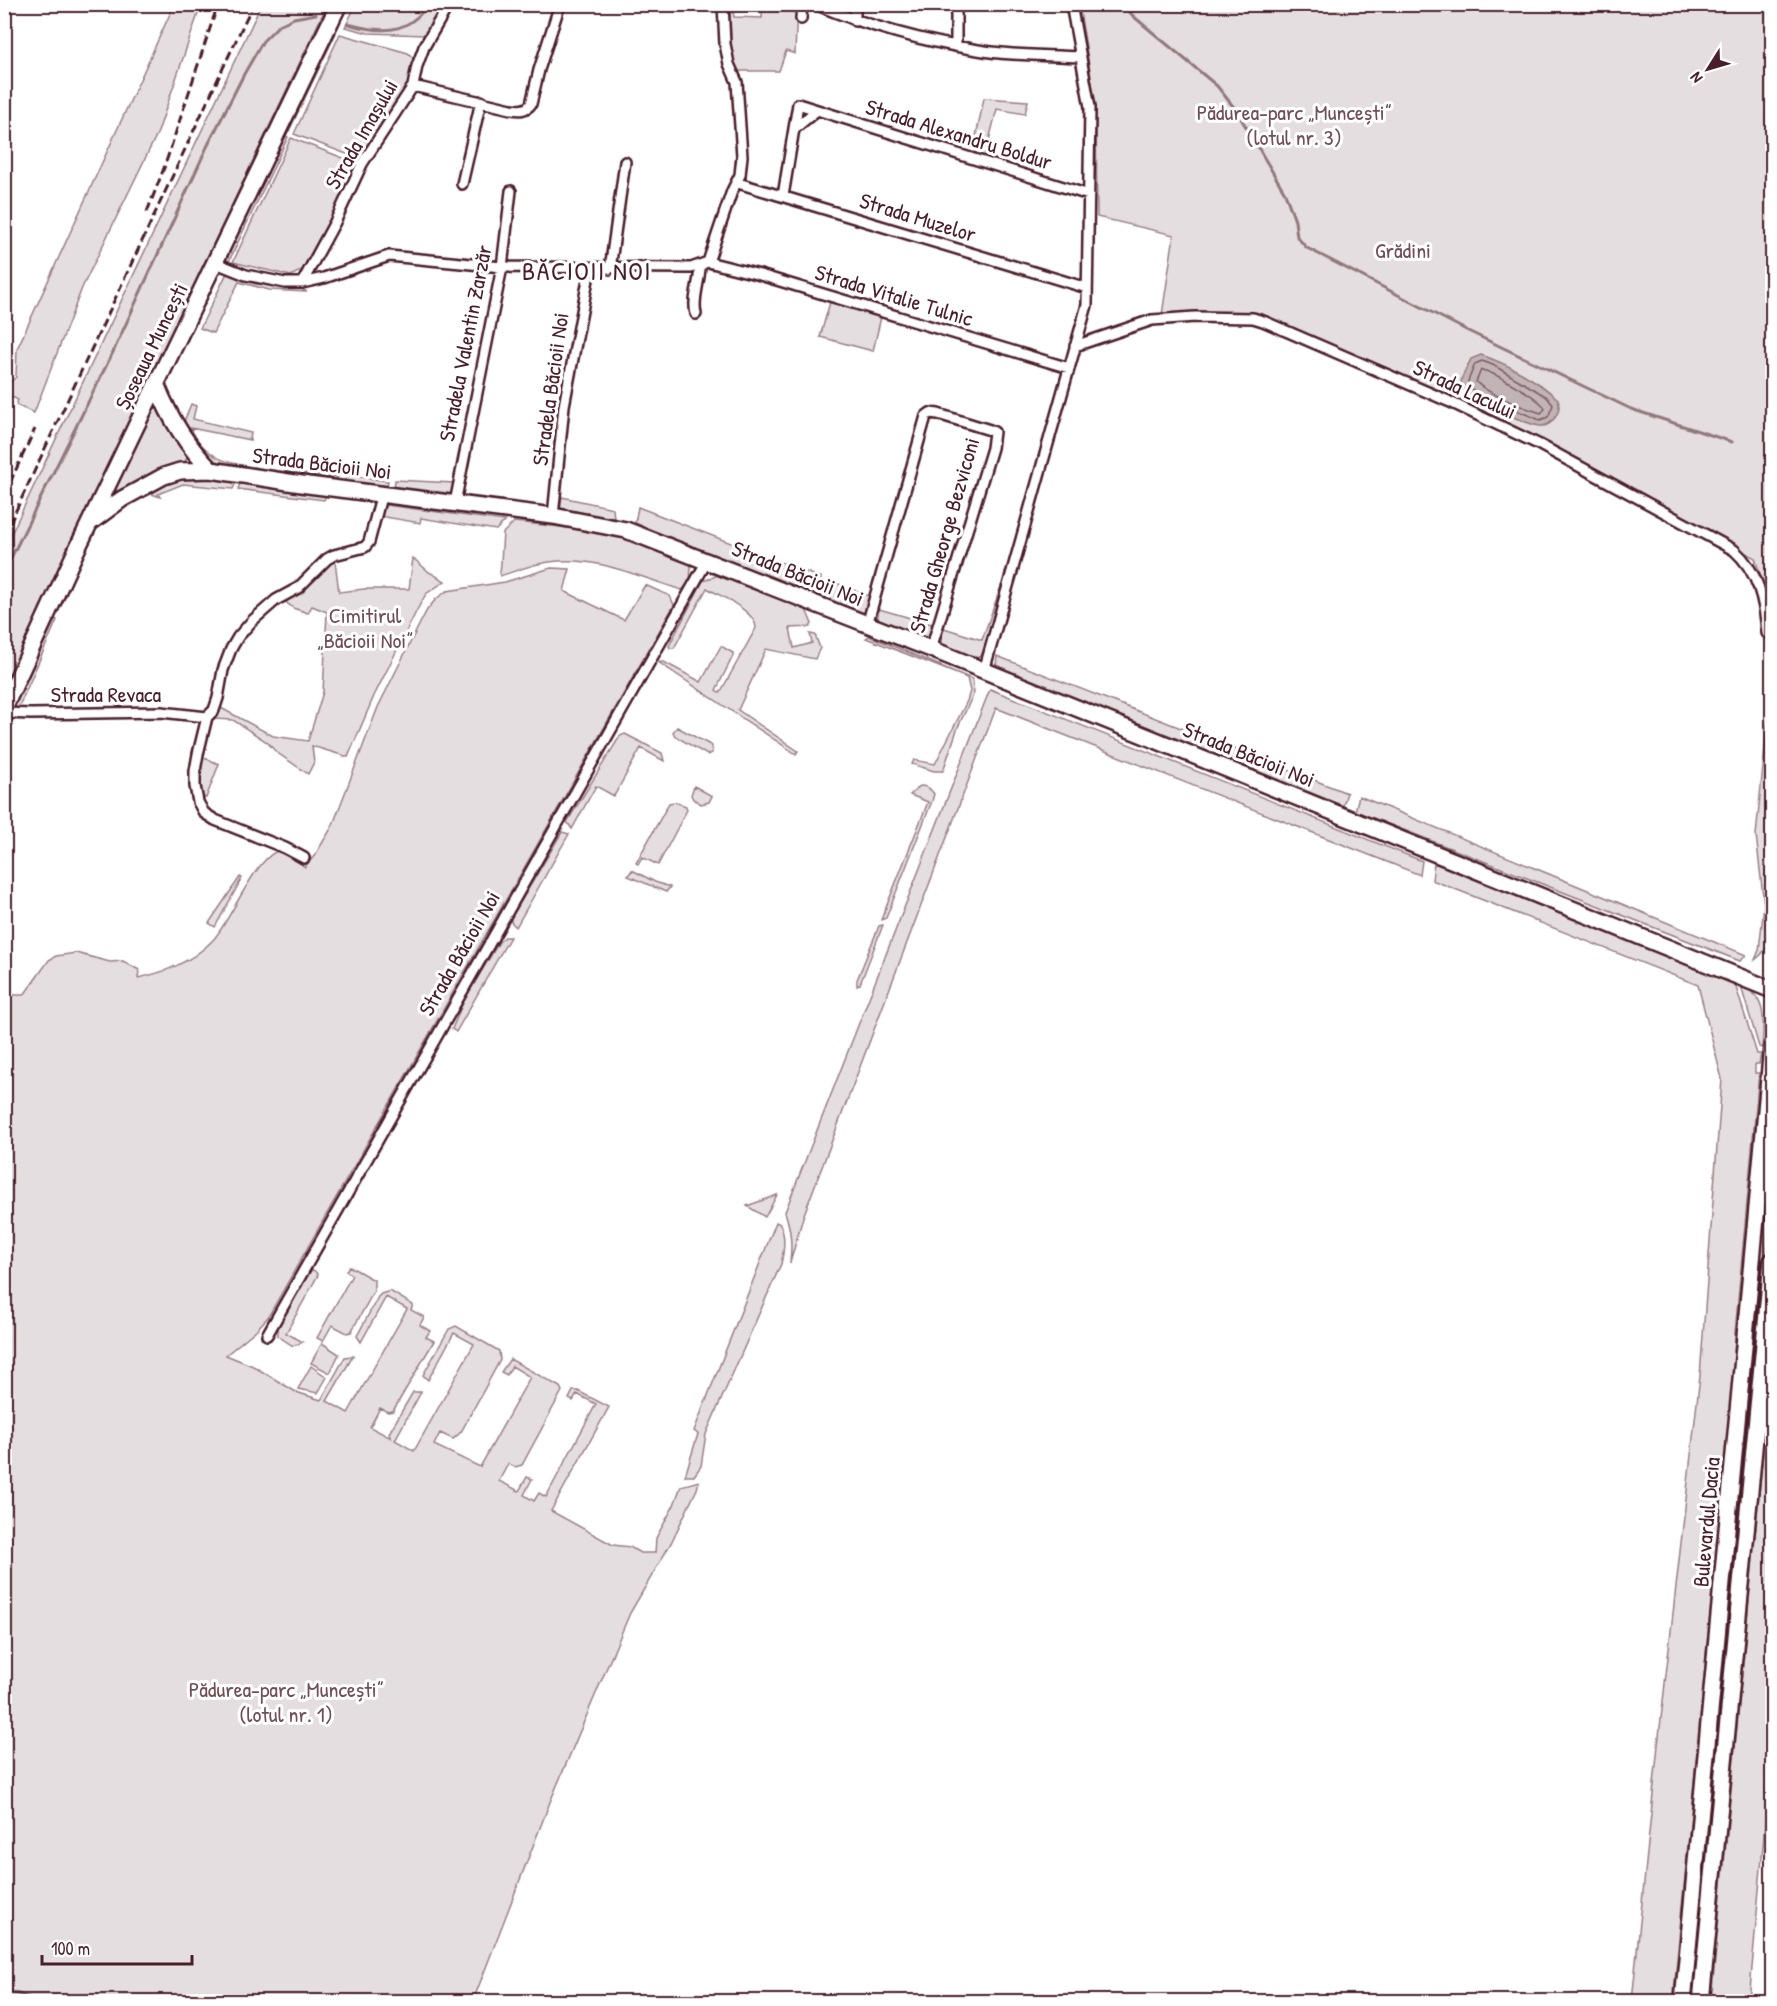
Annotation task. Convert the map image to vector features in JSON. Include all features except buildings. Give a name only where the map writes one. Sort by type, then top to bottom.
[{"type":"main road","name":"Șoseaua Muncești","points":[[4,708],[90,522],[339,4]]},
{"type":"main road","points":[[157,386],[178,431],[189,447],[211,470]]},
{"type":"main road","name":"Strada Băcioii Noi","points":[[90,522],[122,499],[164,476],[180,471],[211,470],[553,516],[626,530],[931,649],[1773,990]]},
{"type":"main road","name":"Bulevardul Dacia","points":[[1683,2001],[1773,1046]]},
{"type":"main road","name":"Bulevardul Dacia","points":[[1701,2001],[1773,1261]]},
{"type":"street","name":"Strada Imașului","points":[[302,283],[335,222],[362,164],[413,86],[424,47],[449,4]]},
{"type":"street","points":[[413,86],[519,110],[529,108],[560,4]]},
{"type":"street","points":[[696,314],[694,305],[704,264],[717,238],[732,191],[738,183],[742,156],[741,110],[737,82],[729,64],[725,44],[723,4]]},
{"type":"street","points":[[801,19],[802,4]]},
{"type":"street","points":[[815,4],[855,21],[956,46],[986,51],[1081,57]]},
{"type":"street","points":[[855,4],[855,21]]},
{"type":"street","points":[[956,4],[956,46]]},
{"type":"street","points":[[984,671],[1087,305],[1090,106],[1071,4]]},
{"type":"street","points":[[462,184],[481,102]]},
{"type":"street","name":"Strada Alexandru Boldur","points":[[783,196],[798,104],[1089,195]]},
{"type":"street","points":[[795,129],[817,110]]},
{"type":"street","points":[[610,269],[626,162]]},
{"type":"street","name":"Strada Muzelor","points":[[738,183],[1087,288]]},
{"type":"street","name":"Stradela Valentin Zarzăr","points":[[456,503],[502,267],[511,190]]},
{"type":"street","name":"Strada Vitalie Tulnic","points":[[302,283],[389,256],[502,267],[691,268],[704,264],[760,275],[1069,368]]},
{"type":"street","points":[[216,263],[256,278],[285,283],[302,283]]},
{"type":"street","name":"Stradela Băcioii Noi","points":[[553,516],[564,406],[590,269]]},
{"type":"street","name":"Strada Lacului","points":[[1076,346],[1152,320],[1253,318],[1263,321],[1449,401],[1539,446],[1734,550],[1746,561],[1761,593],[1767,633]]},
{"type":"street","name":"Strada Gheorge Bezviconi","points":[[867,625],[927,416],[930,413],[938,414],[990,430],[994,432],[995,437],[931,649]]},
{"type":"street","points":[[304,858],[215,820],[204,813],[198,802],[195,771],[207,717],[214,710],[224,670],[238,637],[252,621],[276,600],[298,588],[327,559],[365,547],[369,542],[382,493]]},
{"type":"street","name":"Strada Băcioii Noi","points":[[267,1335],[707,561]]},
{"type":"street","name":"Strada Revaca","points":[[4,713],[161,712],[207,717]]},
{"type":"green space","points":[[174,5],[201,5],[158,132],[82,288],[34,413],[16,405],[18,400],[12,397],[9,401],[5,399],[5,387],[16,377],[17,349]]},
{"type":"green space","points":[[261,5],[327,5],[5,683],[5,547]]},
{"type":"green space","points":[[356,5],[443,5],[426,35],[368,33],[345,27]]},
{"type":"green space","points":[[762,5],[797,5],[795,54],[786,51],[779,71],[738,71],[731,55],[730,11],[733,11],[734,17],[762,18]]},
{"type":"green space","points":[[1079,5],[1772,5],[1772,611],[1755,558],[1554,447],[1455,397],[1256,314],[1166,313],[1162,315],[1174,235],[1097,217],[1096,107]]},
{"type":"green space","points":[[333,31],[336,33],[289,131],[286,129]]},
{"type":"green space","points":[[340,34],[408,53],[413,58],[402,98],[363,156],[357,158],[294,134]]},
{"type":"green space","points":[[984,98],[1028,101],[1025,114],[997,109],[985,156],[975,153],[977,147],[974,146]]},
{"type":"green space","points":[[284,135],[288,137],[229,261],[226,260]]},
{"type":"green space","points":[[291,138],[351,161],[357,169],[302,270],[291,276],[233,262]]},
{"type":"green space","points":[[227,273],[256,284],[298,287],[307,292],[269,290],[239,282],[213,333],[200,328]]},
{"type":"green space","points":[[830,302],[881,317],[873,351],[820,337]]},
{"type":"green space","points":[[191,404],[196,406],[193,419],[251,433],[250,440],[191,428],[201,444],[215,456],[225,461],[255,468],[338,477],[337,479],[259,471],[218,463],[209,458],[194,443],[184,425]]},
{"type":"green space","points":[[158,407],[188,455],[185,463],[170,467],[116,491],[115,488],[154,409]]},
{"type":"green space","points":[[346,475],[388,481],[387,487],[345,481]]},
{"type":"green space","points":[[203,478],[236,482],[233,489],[183,484],[158,494],[160,497],[149,493],[174,481]]},
{"type":"green space","points":[[395,480],[454,483],[452,494],[394,489]]},
{"type":"green space","points":[[240,483],[326,495],[324,500],[238,489]]},
{"type":"green space","points":[[562,497],[613,508],[614,519],[560,508]]},
{"type":"green space","points":[[386,505],[505,521],[496,530],[421,518],[420,523],[379,516]]},
{"type":"green space","points":[[638,507],[821,577],[820,590],[816,594],[799,590],[635,523]]},
{"type":"green space","points":[[514,522],[595,532],[638,543],[688,562],[691,565],[690,582],[682,590],[617,568],[566,561],[536,564],[500,576],[503,533]]},
{"type":"green space","name":"Cimitirul „Băcioii Noi”","points":[[413,558],[429,572],[445,581],[426,594],[417,610],[374,696],[348,757],[312,746],[314,762],[308,774],[276,752],[267,742],[233,720],[214,719],[210,722],[221,708],[273,736],[308,741],[323,692],[327,612],[312,606],[308,613],[293,608],[282,599],[299,593],[323,565],[326,566],[335,561],[339,592],[364,589],[409,589]]},
{"type":"green space","name":"Pădurea-parc „Muncești” (lotul nr. 1)","points":[[551,568],[570,569],[564,591],[624,620],[645,585],[670,596],[674,605],[268,1317],[226,1355],[253,1366],[296,1392],[321,1400],[345,1357],[353,1356],[327,1401],[348,1413],[407,1309],[386,1297],[361,1342],[357,1336],[378,1297],[390,1291],[413,1305],[411,1310],[424,1317],[420,1325],[430,1331],[426,1337],[434,1341],[393,1411],[388,1412],[380,1408],[370,1427],[391,1438],[389,1433],[413,1392],[421,1392],[395,1440],[414,1451],[474,1344],[454,1333],[428,1380],[423,1375],[449,1329],[456,1326],[499,1351],[500,1360],[461,1432],[453,1439],[440,1433],[434,1445],[480,1467],[530,1377],[512,1366],[507,1375],[501,1372],[510,1359],[560,1387],[562,1391],[522,1465],[515,1467],[508,1464],[499,1481],[519,1491],[527,1477],[532,1479],[524,1495],[534,1501],[539,1493],[546,1497],[596,1404],[577,1394],[573,1401],[569,1399],[573,1391],[578,1391],[609,1407],[551,1511],[613,1545],[630,1547],[640,1553],[655,1553],[656,1538],[674,1505],[681,1486],[699,1481],[697,1489],[671,1543],[630,1613],[550,1802],[473,2001],[5,2001],[4,995],[24,995],[49,960],[56,956],[76,953],[110,962],[123,961],[139,970],[138,978],[158,973],[196,955],[219,932],[253,876],[272,854],[281,850],[305,867],[315,855],[332,827],[378,707],[427,610],[436,599],[447,591],[505,582]]},
{"type":"green space","points":[[721,574],[805,607],[812,624],[810,627],[790,628],[794,648],[812,643],[810,634],[815,635],[820,648],[815,659],[766,649],[738,710],[798,751],[796,754],[658,662],[664,662],[701,682],[721,646],[733,653],[733,656],[716,690],[720,693],[756,628],[744,610],[707,588],[674,648],[669,646],[703,581]]},
{"type":"green space","points":[[829,580],[871,597],[864,614],[825,599]]},
{"type":"green space","points":[[1001,586],[1003,587],[988,642],[981,656],[966,656],[940,645],[944,628],[982,640]]},
{"type":"green space","points":[[879,609],[935,625],[927,640],[877,621]]},
{"type":"green space","points":[[55,619],[57,620],[18,709],[13,708]]},
{"type":"green space","points":[[869,636],[972,679],[974,693],[958,727],[943,771],[934,771],[912,764],[914,760],[935,764],[967,701],[970,691],[967,678],[866,638]]},
{"type":"green space","points":[[997,656],[1347,793],[1343,806],[996,666]]},
{"type":"green space","points":[[1772,679],[1772,931],[1762,954],[1755,960],[1759,950],[1764,905],[1756,835]]},
{"type":"green space","points":[[990,689],[1422,861],[1420,875],[996,708],[803,1217],[790,1263],[789,1225],[785,1212]]},
{"type":"green space","points":[[677,727],[712,746],[712,753],[707,755],[675,736],[673,732]]},
{"type":"green space","points":[[625,734],[662,753],[664,761],[641,748],[614,796],[596,786],[572,829],[567,822],[620,736]]},
{"type":"green space","points":[[200,756],[219,764],[206,798],[201,796],[198,786]]},
{"type":"green space","points":[[694,786],[712,796],[709,802],[701,804],[693,799],[691,795]]},
{"type":"green space","points":[[920,786],[933,792],[932,801],[886,918],[881,920],[928,802],[910,795]]},
{"type":"green space","points":[[1359,796],[1746,955],[1740,961],[1355,811]]},
{"type":"green space","points":[[675,802],[686,806],[687,810],[658,865],[642,857],[638,864],[636,863],[669,803]]},
{"type":"green space","points":[[562,832],[569,834],[516,927],[511,922],[511,918]]},
{"type":"green space","points":[[1434,863],[1735,984],[1757,1054],[1761,1054],[1759,1064],[1755,1064],[1755,1073],[1759,1073],[1735,1333],[1731,1430],[1712,1594],[1673,2001],[1632,2001],[1658,1745],[1700,1376],[1722,1079],[1698,985],[1432,880]]},
{"type":"green space","points":[[632,870],[670,887],[666,892],[628,876]]},
{"type":"green space","points":[[240,877],[242,878],[215,927],[209,923]]},
{"type":"green space","points":[[883,925],[860,984],[857,986],[857,980],[879,926]]},
{"type":"green space","points":[[505,937],[510,937],[456,1032],[452,1029],[464,1000],[499,942]]},
{"type":"green space","points":[[1740,983],[1756,996],[1760,1003],[1763,1019],[1762,1048],[1759,1047]]},
{"type":"green space","points":[[1772,1145],[1772,1202],[1695,2001],[1689,2002]]},
{"type":"green space","points":[[777,1195],[765,1217],[747,1206]]},
{"type":"green space","points":[[776,1222],[780,1224],[784,1239],[781,1264],[706,1434],[701,1466],[694,1476],[685,1476],[698,1434],[694,1431]]},
{"type":"green space","points":[[349,1266],[374,1280],[374,1291],[351,1332],[347,1333],[332,1325],[323,1341],[317,1338],[352,1275],[346,1271]]},
{"type":"green space","points":[[310,1269],[318,1275],[286,1333],[303,1342],[293,1346],[278,1336],[278,1328],[288,1302]]},
{"type":"green space","points":[[322,1343],[339,1354],[330,1373],[311,1363]]},
{"type":"green space","points":[[1772,1357],[1772,1746],[1749,2001],[1711,2001]]},
{"type":"green space","points":[[311,1366],[327,1377],[318,1393],[298,1389]]},
{"type":"water","points":[[1481,355],[1522,373],[1558,399],[1559,410],[1552,421],[1542,426],[1524,422],[1497,410],[1464,390],[1461,382],[1464,372],[1471,359]]},
{"type":"waterway","points":[[348,24],[371,29],[392,29],[412,21],[428,4]]},
{"type":"waterway","points":[[1123,4],[1133,16],[1217,86],[1236,110],[1285,193],[1295,221],[1297,237],[1307,248],[1468,331],[1631,409],[1732,442]]},
{"type":"waterway","points":[[4,572],[114,350],[207,147],[244,74],[263,41],[279,25],[294,18],[316,14]]},
{"type":"waterway","points":[[4,1989],[41,2002]]},
{"type":"railway","points":[[147,212],[164,168],[218,4]]},
{"type":"railway","points":[[4,536],[253,4]]},
{"type":"railway","points":[[4,495],[35,429]]},
{"type":"district","name":"BĂCIOII NOI","points":[[587,271]]},
{"type":"park label","name":"Pădurea-parc „Muncești” (lotul nr. 3)","points":[[1294,124]]},
{"type":"park label","name":"Grădini","points":[[1403,250]]}]
